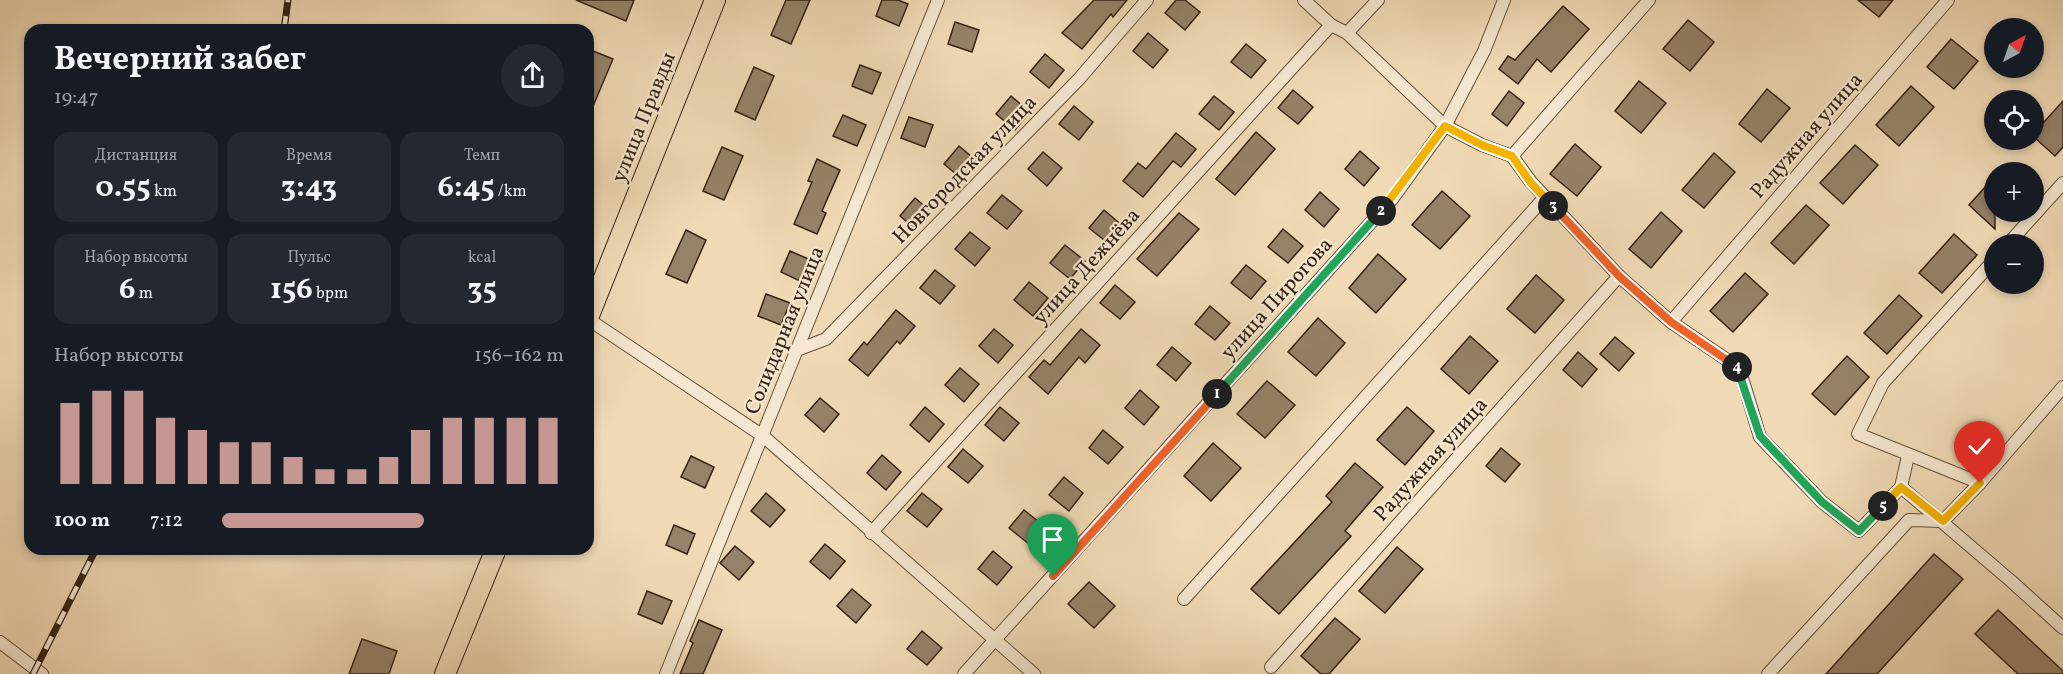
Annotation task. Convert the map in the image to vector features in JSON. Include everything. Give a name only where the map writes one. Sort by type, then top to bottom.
[{"type":"main road","name":"улица Правды","points":[[594,303],[715,0]]},
{"type":"main road","points":[[445,674],[493,555]]},
{"type":"street","name":"Солидарная улица","points":[[666,674],[938,0]]},
{"type":"street","name":"Новгородская улица","points":[[797,350],[826,339],[1079,79],[1147,0]]},
{"type":"street","points":[[1304,0],[1331,25],[1347,33],[1445,126],[1482,145],[1512,156],[1545,197],[1619,276],[1671,322],[1739,368],[1760,436],[1822,502],[1859,531],[1901,487],[1908,456]]},
{"type":"street","points":[[1347,33],[1378,0]]},
{"type":"street","name":"улица Пирогова","points":[[964,674],[1393,198],[1445,126],[1484,51],[1504,0]]},
{"type":"street","points":[[1512,156],[1649,0]]},
{"type":"street","name":"Радужная улица","points":[[1671,322],[1948,0]]},
{"type":"street","name":"улица Дежнёва","points":[[871,533],[1331,25]]},
{"type":"street","points":[[2017,234],[2063,183]]},
{"type":"street","points":[[1184,599],[1545,197]]},
{"type":"street","points":[[1980,483],[1858,434],[1883,383],[1984,271]]},
{"type":"street","name":"Радужная улица","points":[[1271,667],[1619,276]]},
{"type":"street","points":[[594,322],[763,436],[1034,674]]},
{"type":"street","points":[[1768,674],[1909,520],[1943,521],[1980,483],[2063,387]]},
{"type":"street","points":[[1901,487],[1943,521],[2063,628]]},
{"type":"street","points":[[0,642],[42,674]]},
{"type":"building","points":[[576,0],[634,0],[626,21]]},
{"type":"building","points":[[786,0],[810,0],[791,44],[771,35]]},
{"type":"building","points":[[882,0],[898,0],[908,4],[899,26],[876,16]]},
{"type":"building","points":[[1094,0],[1127,0],[1113,17],[1111,14],[1082,49],[1062,33]]},
{"type":"building","points":[[1176,0],[1185,0],[1200,12],[1185,30],[1165,13]]},
{"type":"building","points":[[1858,0],[1893,0],[1879,17]]},
{"type":"building","points":[[1563,6],[1589,29],[1551,72],[1537,59],[1518,84],[1499,69],[1508,56],[1515,60]]},
{"type":"building","points":[[1688,20],[1714,42],[1690,71],[1663,49]]},
{"type":"building","points":[[955,22],[979,30],[972,52],[948,44]]},
{"type":"building","points":[[1148,33],[1168,50],[1153,68],[1133,51]]},
{"type":"building","points":[[1951,39],[1978,61],[1954,89],[1927,67]]},
{"type":"building","points":[[1246,44],[1266,60],[1251,78],[1231,62]]},
{"type":"building","points":[[594,51],[613,59],[594,104]]},
{"type":"building","points":[[1045,54],[1064,70],[1049,88],[1030,72]]},
{"type":"building","points":[[860,65],[881,73],[872,94],[852,86]]},
{"type":"building","points":[[754,67],[774,76],[755,120],[735,111]]},
{"type":"building","points":[[1639,81],[1666,103],[1641,133],[1615,111]]},
{"type":"building","points":[[1911,86],[1934,107],[1899,146],[1876,125]]},
{"type":"building","points":[[1767,89],[1790,108],[1761,142],[1739,124]]},
{"type":"building","points":[[1293,90],[1313,107],[1298,124],[1278,108]]},
{"type":"building","points":[[1509,91],[1524,103],[1507,126],[1492,114]]},
{"type":"building","points":[[1011,96],[1030,112],[1015,130],[996,114]]},
{"type":"building","points":[[1214,96],[1234,112],[1219,130],[1199,114]]},
{"type":"building","points":[[2063,101],[2063,147],[2055,156],[2044,146],[2044,122]]},
{"type":"building","points":[[1074,106],[1093,122],[1079,140],[1059,124]]},
{"type":"building","points":[[843,115],[866,125],[857,146],[833,136]]},
{"type":"building","points":[[909,117],[933,125],[925,147],[901,138]]},
{"type":"building","points":[[1256,132],[1275,149],[1235,195],[1216,179]]},
{"type":"building","points":[[1176,133],[1196,149],[1181,167],[1173,161],[1143,197],[1123,181],[1138,163],[1146,169]]},
{"type":"building","points":[[1575,144],[1601,167],[1577,196],[1550,174]]},
{"type":"building","points":[[1855,145],[1878,165],[1843,204],[1820,183]]},
{"type":"building","points":[[959,146],[978,162],[963,180],[944,164]]},
{"type":"building","points":[[722,147],[743,156],[724,200],[703,191]]},
{"type":"building","points":[[1360,151],[1379,168],[1364,186],[1345,169]]},
{"type":"building","points":[[1043,152],[1062,168],[1047,186],[1028,169]]},
{"type":"building","points":[[1714,153],[1735,172],[1704,208],[1682,190]]},
{"type":"building","points":[[817,159],[840,170],[822,211],[826,213],[817,234],[794,224],[812,182],[808,181]]},
{"type":"building","points":[[1984,188],[1984,219],[1969,205]]},
{"type":"building","points":[[1442,191],[1470,216],[1440,249],[1412,225]]},
{"type":"building","points":[[1320,192],[1339,209],[1324,227],[1305,210]]},
{"type":"building","points":[[1002,195],[1022,211],[1007,229],[987,213]]},
{"type":"building","points":[[915,198],[928,209],[913,227],[900,216]]},
{"type":"building","points":[[1806,205],[1829,225],[1794,264],[1771,243]]},
{"type":"building","points":[[1104,210],[1124,227],[1109,244],[1089,228]]},
{"type":"building","points":[[1661,212],[1682,231],[1651,268],[1629,249]]},
{"type":"building","points":[[1179,213],[1199,229],[1157,276],[1137,259]]},
{"type":"building","points":[[1987,222],[1995,222],[1995,229]]},
{"type":"building","points":[[1283,229],[1303,246],[1288,263],[1268,247]]},
{"type":"building","points":[[686,230],[706,240],[687,283],[666,274]]},
{"type":"building","points":[[970,232],[990,248],[975,266],[955,249]]},
{"type":"building","points":[[1954,234],[1977,255],[1942,293],[1919,273]]},
{"type":"building","points":[[1065,245],[1085,261],[1070,279],[1050,263]]},
{"type":"building","points":[[790,251],[813,261],[804,283],[781,272]]},
{"type":"building","points":[[1378,254],[1406,279],[1376,313],[1349,288]]},
{"type":"building","points":[[1246,265],[1266,281],[1251,299],[1231,283]]},
{"type":"building","points":[[935,270],[955,286],[940,304],[920,288]]},
{"type":"building","points":[[1745,273],[1768,294],[1733,332],[1710,311]]},
{"type":"building","points":[[1536,275],[1564,300],[1535,333],[1507,309]]},
{"type":"building","points":[[1029,282],[1048,298],[1033,316],[1014,300]]},
{"type":"building","points":[[1115,285],[1135,302],[1120,319],[1100,303]]},
{"type":"building","points":[[766,294],[790,303],[781,325],[758,316]]},
{"type":"building","points":[[1899,295],[1922,316],[1887,354],[1864,333]]},
{"type":"building","points":[[1210,306],[1230,323],[1215,340],[1195,324]]},
{"type":"building","points":[[896,310],[915,326],[900,344],[897,341],[868,376],[849,360],[864,342],[867,345]]},
{"type":"building","points":[[1318,318],[1345,343],[1316,376],[1288,352]]},
{"type":"building","points":[[994,329],[1013,345],[998,363],[979,346]]},
{"type":"building","points":[[1081,329],[1100,345],[1085,363],[1079,357],[1048,394],[1029,377],[1044,360],[1050,365]]},
{"type":"building","points":[[1470,336],[1498,361],[1469,394],[1441,369]]},
{"type":"building","points":[[1615,337],[1634,353],[1619,371],[1600,354]]},
{"type":"building","points":[[1172,347],[1191,363],[1176,381],[1157,365]]},
{"type":"building","points":[[1578,352],[1597,369],[1582,387],[1563,370]]},
{"type":"building","points":[[1847,356],[1869,377],[1835,415],[1812,394]]},
{"type":"building","points":[[960,368],[979,384],[964,402],[945,385]]},
{"type":"building","points":[[1267,381],[1295,405],[1265,438],[1237,414]]},
{"type":"building","points":[[1140,390],[1159,407],[1144,425],[1125,408]]},
{"type":"building","points":[[820,398],[839,414],[824,432],[805,415]]},
{"type":"building","points":[[925,407],[944,424],[929,442],[910,425]]},
{"type":"building","points":[[1000,407],[1019,423],[1004,441],[985,425]]},
{"type":"building","points":[[1407,407],[1434,431],[1405,465],[1377,440]]},
{"type":"building","points":[[1103,430],[1123,447],[1108,464],[1089,448]]},
{"type":"building","points":[[1213,443],[1241,468],[1211,501],[1184,476]]},
{"type":"building","points":[[1501,448],[1520,464],[1505,482],[1486,466]]},
{"type":"building","points":[[963,449],[983,466],[968,483],[948,467]]},
{"type":"building","points":[[882,455],[901,472],[886,490],[867,473]]},
{"type":"building","points":[[691,456],[714,467],[705,488],[681,477]]},
{"type":"building","points":[[1355,463],[1383,487],[1345,531],[1351,536],[1279,614],[1251,589],[1332,502],[1326,496]]},
{"type":"building","points":[[1064,477],[1083,493],[1069,511],[1049,495]]},
{"type":"building","points":[[766,493],[785,510],[770,527],[751,511]]},
{"type":"building","points":[[922,493],[942,509],[927,527],[907,511]]},
{"type":"building","points":[[1024,510],[1044,526],[1029,544],[1009,528]]},
{"type":"building","points":[[674,525],[695,534],[687,554],[666,545]]},
{"type":"building","points":[[825,544],[845,561],[830,579],[810,562]]},
{"type":"building","points":[[735,546],[754,562],[739,580],[720,563]]},
{"type":"building","points":[[1397,547],[1423,569],[1385,613],[1359,591]]},
{"type":"building","points":[[993,551],[1012,567],[997,585],[978,569]]},
{"type":"building","points":[[1934,554],[1963,579],[1877,674],[1826,674]]},
{"type":"building","points":[[1089,582],[1115,606],[1094,628],[1068,604]]},
{"type":"building","points":[[852,589],[871,605],[856,623],[837,606]]},
{"type":"building","points":[[647,591],[672,601],[662,624],[638,614]]},
{"type":"building","points":[[1998,610],[2063,671],[2063,674],[2018,674],[1975,634]]},
{"type":"building","points":[[1335,618],[1360,639],[1329,674],[1321,674],[1301,656]]},
{"type":"building","points":[[699,620],[722,630],[703,674],[680,674],[693,643],[690,641]]},
{"type":"building","points":[[922,631],[942,648],[927,665],[907,649]]},
{"type":"building","points":[[362,639],[397,651],[389,674],[349,674]]},
{"type":"railway","points":[[285,24],[288,0]]},
{"type":"railway","points":[[33,674],[93,555]]},
{"type":"route","points":[[1053,576],[1393,198],[1445,126],[1482,145],[1512,156],[1531,183],[1619,276],[1671,322],[1739,368],[1760,436],[1822,502],[1859,531],[1901,487],[1943,521],[1980,483]]}]
